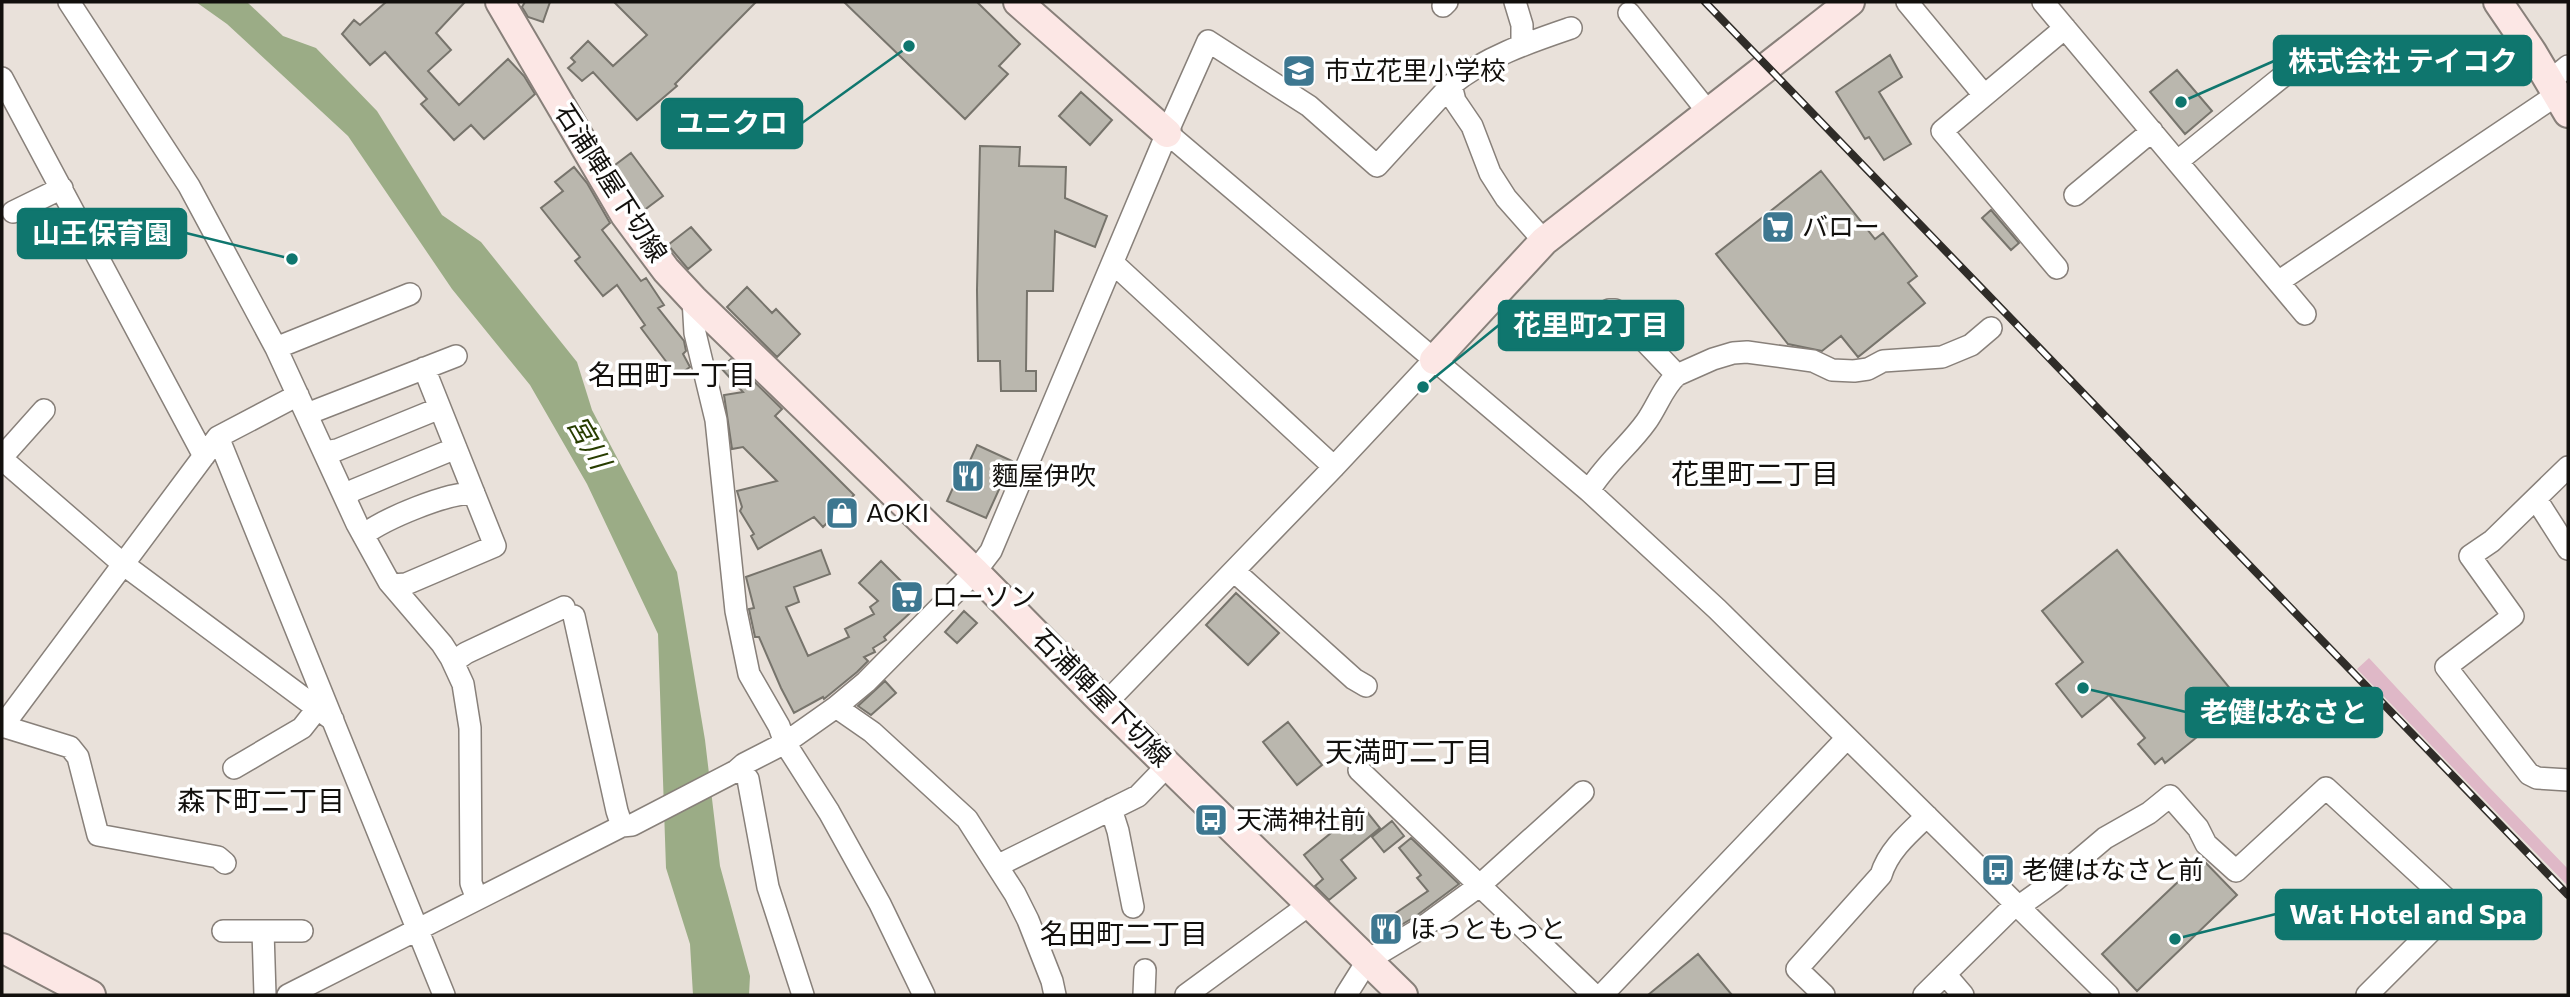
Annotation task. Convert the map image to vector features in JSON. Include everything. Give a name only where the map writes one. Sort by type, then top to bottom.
[{"type":"main road","name":"石浦陣屋下切線","points":[[500,2],[625,215],[666,270],[1403,995]]},
{"type":"main road","points":[[1018,2],[1167,133]]},
{"type":"main road","points":[[1434,360],[1544,241],[1850,2]]},
{"type":"main road","points":[[2497,2],[2561,89]]},
{"type":"main road","points":[[2,948],[91,995]]},
{"type":"street","points":[[69,2],[190,186],[276,348],[363,535],[392,585],[442,644],[453,662],[463,684],[469,716],[471,883],[477,899]]},
{"type":"street","points":[[1516,2],[1522,25],[1522,44]]},
{"type":"street","points":[[1907,2],[1984,96]]},
{"type":"street","points":[[2043,2],[2305,314]]},
{"type":"street","points":[[1629,13],[1708,112]]},
{"type":"street","points":[[288,995],[738,770],[744,764],[785,743],[866,682],[975,572],[991,551],[1208,41],[1309,106],[1377,166],[1461,77],[1522,44],[1571,28]]},
{"type":"street","points":[[2057,268],[1942,131],[2065,28]]},
{"type":"street","points":[[2178,161],[2303,60]]},
{"type":"street","points":[[2,78],[204,456]]},
{"type":"street","points":[[1451,85],[1455,101],[1472,126],[1490,173],[1506,198],[1544,241]]},
{"type":"street","points":[[2278,282],[2561,89]]},
{"type":"street","points":[[2075,195],[2152,131]]},
{"type":"street","points":[[1167,133],[1589,491],[1717,609],[2108,995]]},
{"type":"street","points":[[13,212],[62,188]]},
{"type":"street","points":[[1113,263],[1335,467]]},
{"type":"street","points":[[276,348],[410,294]]},
{"type":"street","points":[[694,299],[695,333],[716,420],[741,646],[749,674],[779,726],[785,743],[830,813],[874,892],[924,995]]},
{"type":"street","points":[[1609,310],[1615,310],[1677,375]]},
{"type":"street","points":[[1589,491],[1596,478],[1646,422],[1670,381],[1677,375],[1713,359],[1747,352],[1813,361],[1832,370],[1854,371],[1868,369],[1883,361],[1942,357],[1972,345],[1991,328]]},
{"type":"street","points":[[225,863],[218,858],[98,835],[78,757],[70,747],[2,726],[218,437],[302,405],[456,356]]},
{"type":"street","points":[[1105,704],[1335,467],[1434,360]]},
{"type":"street","points":[[392,585],[406,584],[495,546],[424,368]]},
{"type":"street","points":[[324,452],[337,450],[440,408]]},
{"type":"street","points":[[44,410],[2,458],[123,564],[326,715]]},
{"type":"street","points":[[218,437],[326,715],[444,995]]},
{"type":"street","points":[[345,496],[456,448]]},
{"type":"street","points":[[2568,467],[2492,541],[2470,556],[2512,616],[2445,667],[2529,774],[2537,778],[2568,780]]},
{"type":"street","points":[[363,535],[376,526],[458,493],[474,493]]},
{"type":"street","points":[[2536,499],[2568,549]]},
{"type":"street","points":[[1234,571],[1354,679],[1366,686]]},
{"type":"street","points":[[453,662],[569,611],[617,811],[627,825]]},
{"type":"street","points":[[836,707],[872,732],[967,818],[1028,920],[1055,995]]},
{"type":"street","points":[[234,768],[326,715]]},
{"type":"street","points":[[1602,995],[1847,738]]},
{"type":"street","points":[[997,866],[1138,796],[1169,764]]},
{"type":"street","points":[[738,770],[748,779],[768,887],[803,995]]},
{"type":"street","points":[[1359,770],[1594,995]]},
{"type":"street","points":[[1924,995],[2017,906],[2053,881],[2105,838],[2149,813],[2170,796],[2198,828],[2206,844],[2236,871],[2326,788],[2455,907],[2371,994]]},
{"type":"street","points":[[1346,995],[1368,960],[1423,927],[1479,886],[1583,792]]},
{"type":"street","points":[[1111,809],[1133,907]]},
{"type":"street","points":[[1824,995],[1797,969],[1881,875],[1883,865],[1897,845],[1927,816]]},
{"type":"street","points":[[1186,995],[1310,904]]},
{"type":"street","points":[[223,931],[302,931]]},
{"type":"street","points":[[263,931],[265,995]]},
{"type":"street","points":[[1144,995],[1145,970]]},
{"type":"street","points":[[1945,974],[1963,995]]},
{"type":"shaded area","points":[[2369,658],[2568,869],[2568,886],[2357,669]]},
{"type":"water","name":"宮川","points":[[196,2],[247,2],[283,36],[316,48],[377,111],[442,215],[481,242],[577,362],[592,410],[677,572],[705,740],[720,866],[750,976],[749,995],[693,995],[690,944],[666,868],[658,634],[587,484],[530,385],[452,289],[348,136],[227,24]]},
{"type":"building","points":[[386,2],[465,2],[436,33],[451,50],[428,71],[459,105],[508,59],[524,76],[535,94],[484,139],[471,125],[454,140],[421,104],[427,99],[385,52],[370,65],[342,34],[354,20],[360,25]]},
{"type":"building","points":[[525,2],[550,2],[543,22],[528,17],[522,7]]},
{"type":"building","points":[[614,2],[756,2],[675,84],[677,86],[637,120],[593,72],[582,81],[568,68],[575,62],[571,58],[588,41],[613,66],[647,35]]},
{"type":"building","points":[[844,2],[977,2],[1020,44],[999,66],[1008,74],[965,119]]},
{"type":"building","points":[[1890,55],[1902,77],[1879,92],[1911,144],[1884,160],[1869,137],[1865,139],[1836,92]]},
{"type":"building","points":[[2177,70],[2212,111],[2185,134],[2150,92]]},
{"type":"building","points":[[1081,92],[1112,120],[1090,145],[1059,116]]},
{"type":"building","points":[[980,146],[1020,147],[1019,166],[1066,167],[1065,198],[1107,216],[1095,247],[1055,231],[1053,291],[1027,291],[1026,371],[1036,371],[1036,391],[1001,391],[1000,361],[978,361]]},
{"type":"building","points":[[631,153],[663,196],[643,211],[615,165]]},
{"type":"building","points":[[574,167],[587,183],[610,223],[602,230],[641,281],[646,278],[664,305],[658,308],[684,341],[686,351],[683,354],[690,367],[677,376],[641,328],[645,325],[617,285],[603,296],[575,261],[580,257],[541,208],[563,191],[555,182]]},
{"type":"building","points":[[1821,171],[1875,239],[1883,233],[1917,276],[1908,283],[1925,303],[1858,357],[1841,336],[1822,351],[1788,344],[1716,254]]},
{"type":"building","points":[[1991,210],[2019,243],[2011,250],[1982,218]]},
{"type":"building","points":[[691,227],[711,250],[688,269],[668,245]]},
{"type":"building","points":[[747,287],[772,313],[776,309],[800,334],[777,357],[727,307]]},
{"type":"building","points":[[731,359],[782,409],[775,416],[854,495],[844,504],[852,512],[841,523],[834,516],[823,527],[814,517],[758,549],[751,536],[754,534],[740,511],[742,507],[737,491],[777,481],[743,447],[732,449],[724,395],[743,392],[721,368]]},
{"type":"building","points":[[977,445],[1012,461],[986,518],[947,501],[964,463],[968,465]]},
{"type":"building","points":[[821,550],[830,574],[794,587],[799,602],[786,607],[808,656],[849,637],[845,629],[874,614],[870,607],[878,601],[859,583],[881,561],[922,602],[884,637],[886,640],[873,648],[875,652],[864,657],[868,661],[857,672],[824,699],[823,697],[794,713],[759,637],[755,637],[749,609],[754,608],[746,577]]},
{"type":"building","points":[[2117,550],[2237,697],[2214,716],[2218,720],[2165,763],[2162,758],[2155,764],[2138,744],[2145,738],[2109,695],[2082,717],[2056,684],[2083,662],[2042,611]]},
{"type":"building","points":[[1236,593],[1279,633],[1248,665],[1206,625]]},
{"type":"building","points":[[964,611],[977,623],[957,643],[945,632]]},
{"type":"building","points":[[885,681],[896,693],[871,715],[858,706]]},
{"type":"building","points":[[1288,722],[1322,765],[1297,785],[1263,742]]},
{"type":"building","points":[[1363,807],[1380,828],[1341,860],[1356,878],[1329,900],[1315,886],[1323,879],[1304,855]]},
{"type":"building","points":[[1392,821],[1404,836],[1384,852],[1372,837]]},
{"type":"building","points":[[1411,838],[1459,884],[1416,916],[1381,937],[1375,927],[1428,891],[1417,878],[1421,875],[1399,848]]},
{"type":"building","points":[[2202,859],[2237,895],[2137,991],[2102,954]]},
{"type":"building","points":[[1698,954],[1732,995],[1648,995]]},
{"type":"railway","points":[[1705,2],[2568,895]]},
{"type":"place","name":"ユニクロ","points":[[909,46]]},
{"type":"place","name":"市立花里小学校","points":[[1299,71]]},
{"type":"place","name":"株式会社 テイコク","points":[[2181,102]]},
{"type":"place","name":"バロー","points":[[1778,227]]},
{"type":"place","name":"山王保育園","points":[[292,259]]},
{"type":"place","name":"花里町2丁目","points":[[1423,387]]},
{"type":"place","name":"麵屋伊吹","points":[[968,476]]},
{"type":"place","name":"AOKI","points":[[842,513]]},
{"type":"place","name":"ローソン","points":[[907,597]]},
{"type":"place","name":"老健はなさと","points":[[2083,688]]},
{"type":"place","name":"天満神社前","points":[[1211,820]]},
{"type":"place","name":"老健はなさと前","points":[[1998,870]]},
{"type":"place","name":"ほっともっと","points":[[1386,929]]},
{"type":"place","name":"Wat Hotel and Spa","points":[[2175,939]]},
{"type":"district","name":"名田町一丁目","points":[[672,375]]},
{"type":"district","name":"花里町二丁目","points":[[1755,474]]},
{"type":"district","name":"天満町二丁目","points":[[1409,752]]},
{"type":"district","name":"森下町二丁目","points":[[261,801]]},
{"type":"district","name":"名田町二丁目","points":[[1124,934]]}]
